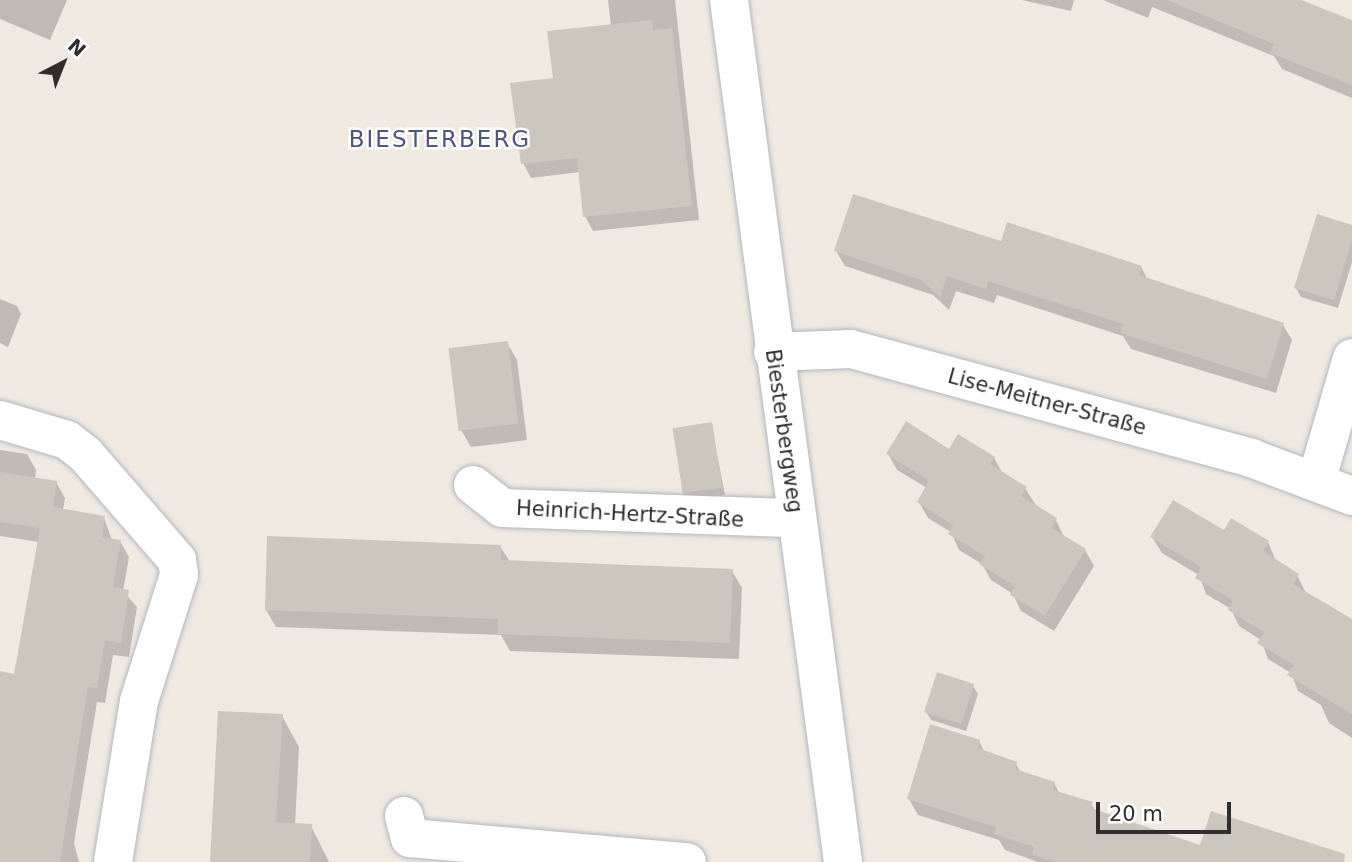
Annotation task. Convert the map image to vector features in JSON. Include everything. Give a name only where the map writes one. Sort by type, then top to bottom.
[{"type":"street","name":"Biesterbergweg","points":[[729,0],[773,352],[795,518],[818,658],[843,862]]},
{"type":"street","name":"Lise-Meitner-Straße","points":[[773,352],[851,349],[1251,458],[1352,496]]},
{"type":"street","points":[[1316,482],[1352,358]]},
{"type":"street","points":[[0,420],[67,440],[86,455],[177,560],[179,575],[139,701],[113,862]]},
{"type":"street","name":"Heinrich-Hertz-Straße","points":[[473,485],[502,508],[795,518]]},
{"type":"street","points":[[404,816],[410,838],[687,862]]},
{"type":"building","points":[[1167,0],[1301,0],[1352,20],[1352,85],[1270,53],[1274,44]]},
{"type":"building","points":[[652,20],[653,30],[672,28],[692,206],[583,217],[577,158],[521,164],[510,83],[553,78],[547,31]]},
{"type":"building","points":[[853,194],[1001,241],[1007,222],[1142,266],[1139,275],[1284,323],[1267,379],[1120,333],[1123,324],[988,281],[986,289],[947,276],[940,297],[922,280],[834,251]]},
{"type":"building","points":[[1317,214],[1352,225],[1352,240],[1334,300],[1294,288]]},
{"type":"building","points":[[508,341],[518,423],[459,431],[448,348]]},
{"type":"building","points":[[906,421],[949,449],[958,434],[995,457],[990,464],[1027,487],[1021,496],[1057,518],[1052,528],[1086,549],[1045,616],[1010,595],[1015,586],[979,564],[985,556],[948,534],[953,525],[917,502],[929,480],[886,454]]},
{"type":"building","points":[[712,422],[722,487],[683,493],[672,428]]},
{"type":"building","points":[[0,472],[57,481],[53,507],[105,516],[102,537],[121,540],[113,587],[129,590],[121,643],[105,640],[97,688],[88,687],[60,862],[0,862],[0,671],[14,674],[40,528],[0,522]]},
{"type":"building","points":[[1173,500],[1224,530],[1231,518],[1269,541],[1263,551],[1299,574],[1293,584],[1352,619],[1352,714],[1287,675],[1294,665],[1257,643],[1264,632],[1228,610],[1233,600],[1195,578],[1201,567],[1150,537]]},
{"type":"building","points":[[267,536],[501,545],[501,560],[733,569],[730,643],[498,634],[498,619],[265,610]]},
{"type":"building","points":[[937,672],[974,684],[961,724],[924,712]]},
{"type":"building","points":[[218,711],[283,714],[276,822],[312,824],[310,862],[210,862]]},
{"type":"building","points":[[930,724],[980,740],[978,748],[1017,762],[1015,769],[1055,782],[1053,790],[1093,802],[1091,808],[1200,845],[1211,811],[1345,854],[1344,862],[1056,862],[1032,855],[1034,847],[994,834],[996,827],[907,799]]},
{"type":"district","name":"BIESTERBERG","points":[[440,139]]}]
